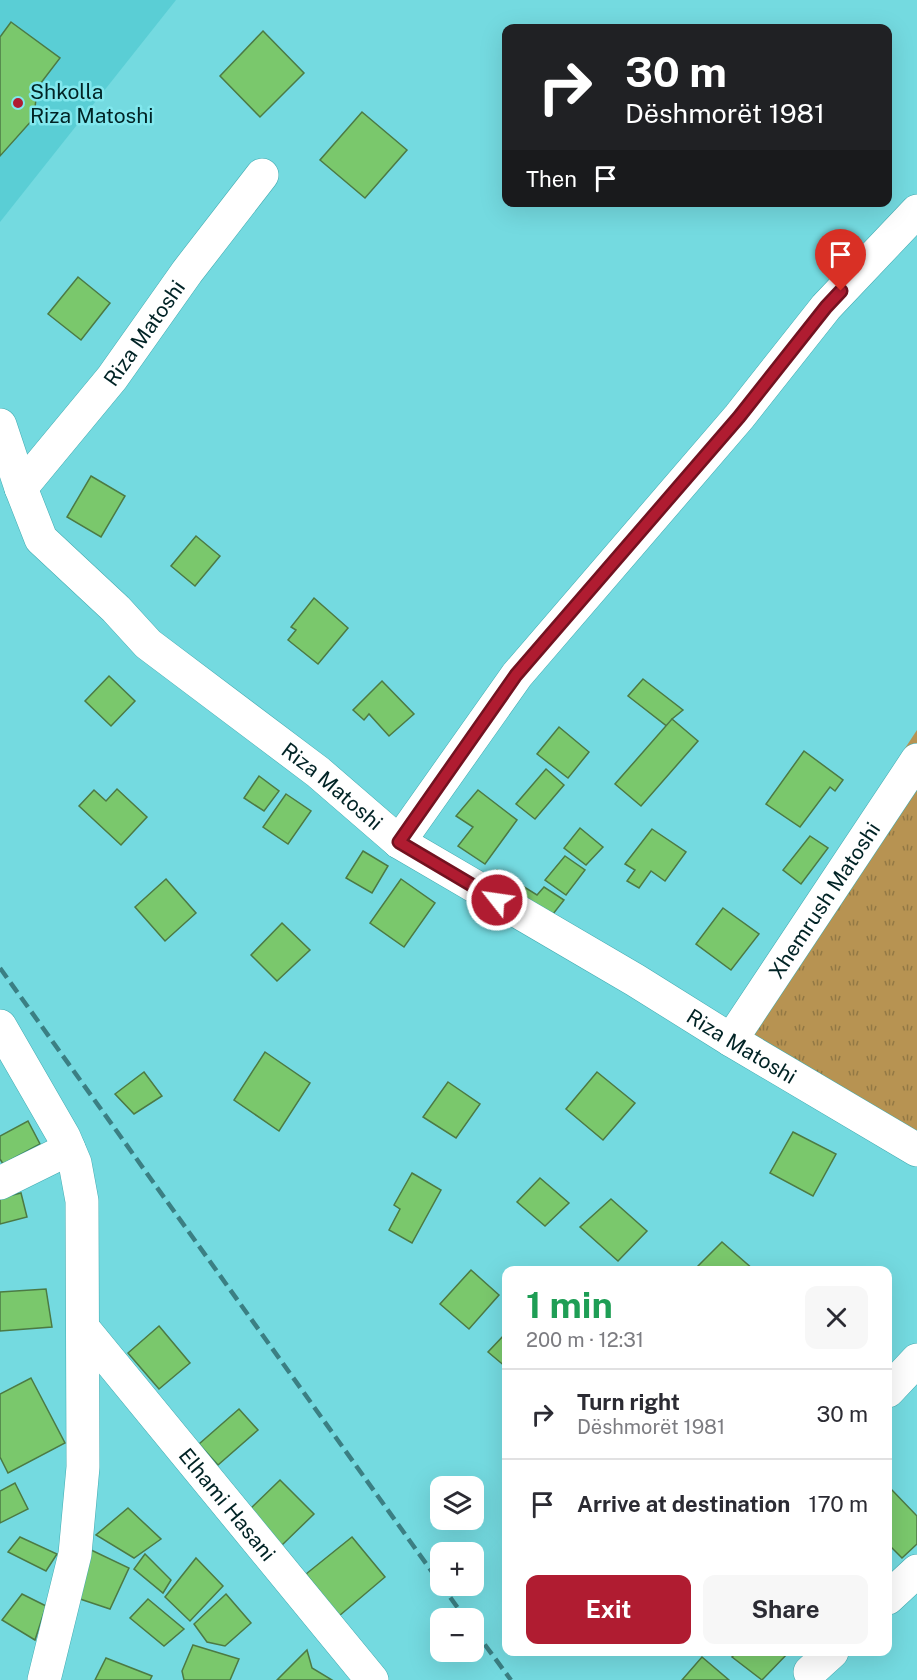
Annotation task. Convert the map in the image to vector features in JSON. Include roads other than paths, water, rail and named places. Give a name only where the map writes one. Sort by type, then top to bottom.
[{"type":"street","name":"Riza Matoshi","points":[[21,488],[112,378],[188,272],[262,175]]},
{"type":"street","points":[[399,842],[516,675],[739,417],[826,307],[917,211]]},
{"type":"street","name":"Riza Matoshi","points":[[0,425],[41,539],[116,609],[148,644],[318,772],[399,842],[635,980],[731,1040],[917,1150]]},
{"type":"street","name":"Xhemrush Matoshi","points":[[731,1040],[917,760]]},
{"type":"street","points":[[0,1026],[37,1088],[69,1149],[75,1163],[82,1201],[83,1467],[75,1554],[44,1680]]},
{"type":"street","points":[[0,1183],[69,1149]]},
{"type":"street","name":"Elhami Hasani","points":[[83,1328],[372,1680]]},
{"type":"street","points":[[892,1387],[917,1360]]},
{"type":"street","points":[[892,1594],[917,1570]]},
{"type":"railway","points":[[0,968],[458,1608]]},
{"type":"railway","points":[[484,1644],[511,1680]]},
{"type":"place","name":"Shkolla Riza Matoshi","points":[[18,103]]}]
